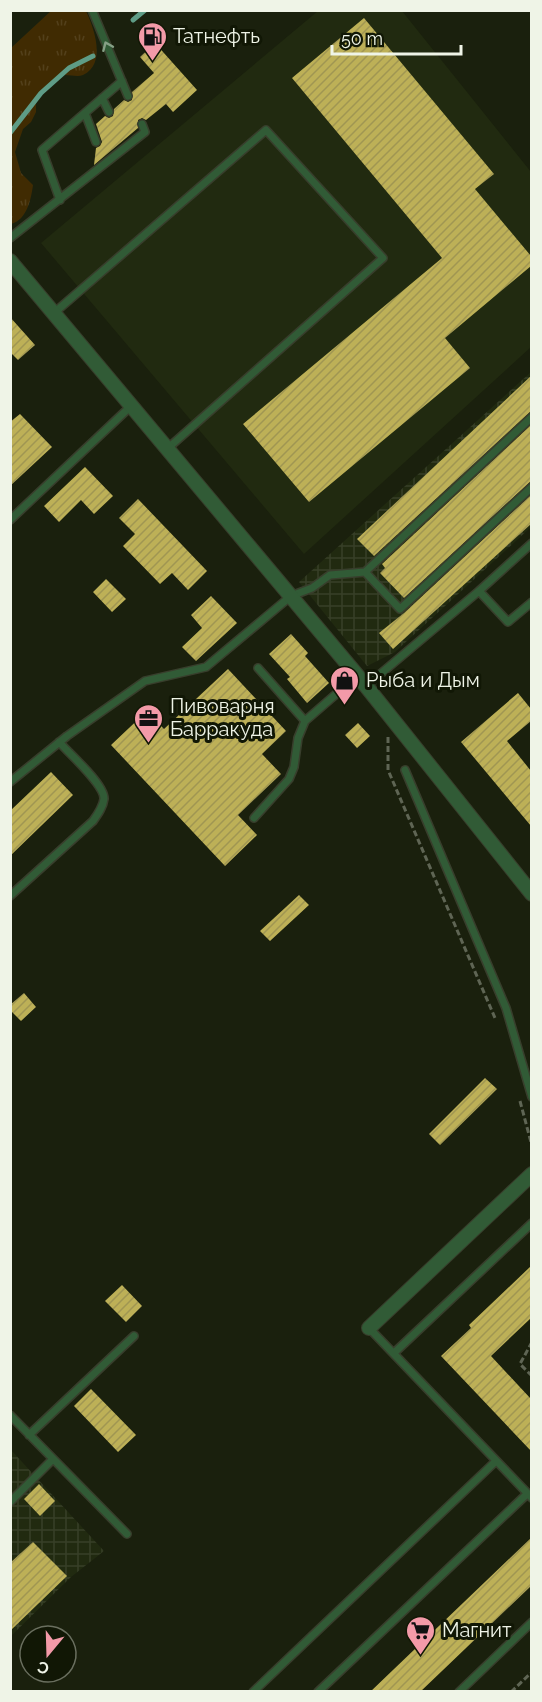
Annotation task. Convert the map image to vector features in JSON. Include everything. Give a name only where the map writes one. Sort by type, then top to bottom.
[{"type":"street","points":[[10,261],[361,681],[531,894]]},
{"type":"street","points":[[369,1328],[531,1174]]},
{"type":"lane","points":[[92,10],[128,96]]},
{"type":"lane","points":[[60,200],[42,150],[122,81]]},
{"type":"lane","points":[[102,98],[109,112]]},
{"type":"lane","points":[[85,113],[96,142]]},
{"type":"lane","points":[[10,238],[60,200],[124,145],[145,132],[142,124]]},
{"type":"lane","points":[[54,313],[266,130],[383,258],[167,449]]},
{"type":"lane","points":[[10,520],[131,406]]},
{"type":"lane","points":[[10,782],[59,742],[145,681],[206,667],[291,596],[312,588],[330,575],[365,572],[531,417]]},
{"type":"lane","points":[[365,572],[400,609],[531,487]]},
{"type":"lane","points":[[254,818],[289,779],[294,767],[298,738],[305,721],[479,591],[531,543]]},
{"type":"lane","points":[[479,591],[508,622],[531,602]]},
{"type":"lane","points":[[258,668],[305,721]]},
{"type":"lane","points":[[10,896],[93,821],[100,810],[104,797],[100,786],[59,742]]},
{"type":"lane","points":[[405,770],[506,1008],[531,1097]]},
{"type":"lane","points":[[394,1353],[531,1223]]},
{"type":"lane","points":[[318,1692],[529,1496],[369,1328]]},
{"type":"lane","points":[[29,1435],[134,1336]]},
{"type":"lane","points":[[10,1416],[127,1534]]},
{"type":"lane","points":[[10,1502],[53,1459]]},
{"type":"lane","points":[[253,1692],[496,1461]]},
{"type":"lane","points":[[459,1692],[531,1622]]},
{"type":"path","points":[[388,715],[388,770],[498,1026]]},
{"type":"path","points":[[517,1091],[531,1146]]},
{"type":"path","points":[[531,1342],[520,1364],[531,1376]]},
{"type":"path","points":[[511,1692],[531,1672]]},
{"type":"shaded area","points":[[318,11],[402,11],[531,172],[531,347],[304,554],[41,243]]},
{"type":"shaded area","points":[[531,372],[531,527],[395,652],[367,666],[299,582]]},
{"type":"shaded area","points":[[11,1450],[104,1551],[71,1577],[23,1624],[18,1624],[18,1629],[11,1636]]},
{"type":"green space","points":[[52,10],[86,11],[95,36],[97,54],[90,70],[80,76],[60,76],[50,83],[36,99],[36,112],[31,122],[23,129],[15,152],[21,173],[33,185],[31,196],[24,214],[11,224],[11,48]]},
{"type":"building","points":[[364,18],[494,174],[475,189],[531,256],[531,266],[445,338],[470,368],[309,502],[243,424],[442,258],[292,78]]},
{"type":"building","points":[[155,43],[197,90],[173,112],[166,104],[146,120],[142,118],[138,120],[138,128],[94,165],[96,148],[102,142],[96,124],[105,116],[109,118],[113,116],[114,109],[124,100],[128,102],[132,100],[132,92],[154,73],[140,57]]},
{"type":"building","points":[[10,317],[35,345],[18,360],[10,352]]},
{"type":"building","points":[[531,376],[531,411],[374,556],[357,539]]},
{"type":"building","points":[[20,414],[52,447],[10,486],[10,422]]},
{"type":"building","points":[[531,425],[531,481],[404,598],[380,573],[385,568],[382,564]]},
{"type":"building","points":[[85,467],[113,496],[94,514],[81,500],[59,522],[44,506]]},
{"type":"building","points":[[531,495],[531,524],[393,649],[379,633],[404,613]]},
{"type":"building","points":[[138,499],[207,571],[188,590],[172,573],[160,584],[123,546],[135,534],[119,518]]},
{"type":"building","points":[[106,579],[126,599],[112,612],[93,592]]},
{"type":"building","points":[[211,596],[237,623],[196,661],[182,647],[202,628],[191,615]]},
{"type":"building","points":[[291,634],[308,653],[305,656],[329,683],[307,703],[287,679],[290,677],[269,654]]},
{"type":"building","points":[[228,669],[286,731],[262,754],[281,774],[238,815],[257,835],[225,866],[111,745],[147,711],[164,729]]},
{"type":"building","points":[[518,693],[531,709],[531,721],[507,741],[531,771],[531,826],[461,742]]},
{"type":"building","points":[[358,723],[370,736],[357,748],[345,735]]},
{"type":"building","points":[[51,772],[73,795],[10,856],[10,811]]},
{"type":"building","points":[[299,895],[309,905],[270,941],[260,931]]},
{"type":"building","points":[[24,993],[36,1007],[21,1021],[10,1010],[10,1005]]},
{"type":"building","points":[[485,1078],[497,1089],[440,1145],[429,1134]]},
{"type":"building","points":[[531,1266],[531,1318],[491,1356],[531,1399],[531,1451],[441,1356],[471,1328],[469,1325]]},
{"type":"building","points":[[122,1285],[142,1306],[126,1322],[105,1301]]},
{"type":"building","points":[[91,1389],[136,1435],[118,1452],[74,1406]]},
{"type":"building","points":[[39,1484],[55,1501],[40,1516],[24,1499]]},
{"type":"building","points":[[531,1538],[531,1586],[420,1692],[370,1692]]},
{"type":"building","points":[[33,1542],[67,1576],[10,1631],[10,1563]]},
{"type":"waterway","points":[[133,20],[145,10]]},
{"type":"waterway","points":[[10,133],[41,93],[69,68],[93,56]]},
{"type":"place","name":"Татнефть","points":[[152,62]]},
{"type":"place","name":"Рыба и Дым","points":[[345,706]]},
{"type":"place","name":"Пивоварня Барракуда","points":[[149,744]]},
{"type":"place","name":"Магнит","points":[[421,1656]]}]
